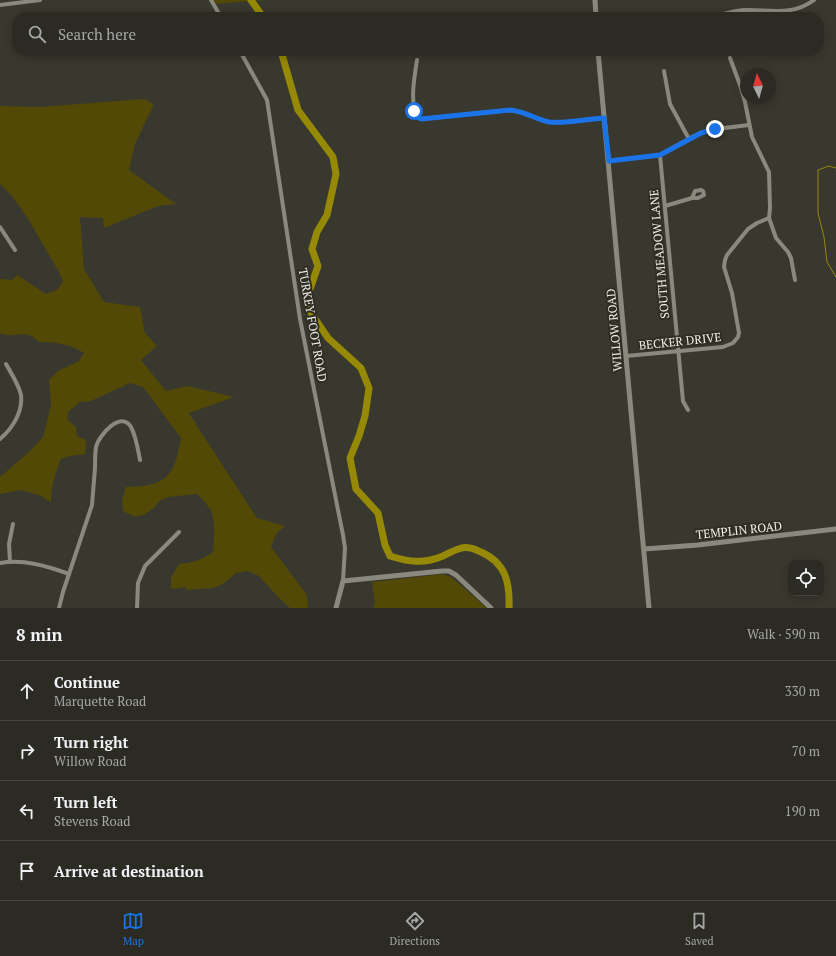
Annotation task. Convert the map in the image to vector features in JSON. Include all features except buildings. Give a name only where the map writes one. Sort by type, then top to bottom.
[{"type":"street","points":[[0,5],[40,0]]},
{"type":"street","points":[[211,0],[218,12]]},
{"type":"street","points":[[595,0],[596,12]]},
{"type":"street","points":[[732,12],[740,10],[776,12],[792,11],[814,0]]},
{"type":"street","name":"TURKEY FOOT ROAD","points":[[243,56],[267,100],[300,319],[343,535],[345,548],[343,581],[336,608]]},
{"type":"street","name":"WILLOW ROAD","points":[[598,56],[649,608]]},
{"type":"street","points":[[730,58],[742,91],[754,142],[769,172],[770,208],[767,219],[776,238],[791,258],[795,280]]},
{"type":"street","points":[[417,60],[412,97],[415,116],[421,119],[510,110],[522,112],[545,121],[555,122],[604,118]]},
{"type":"street","points":[[664,71],[670,104],[689,139]]},
{"type":"street","points":[[609,161],[660,155],[708,130],[749,125]]},
{"type":"street","name":"SOUTH MEADOW LANE","points":[[660,155],[683,401],[688,410]]},
{"type":"street","points":[[665,206],[692,198]]},
{"type":"street","name":"BECKER DRIVE","points":[[626,356],[723,348],[733,343],[736,340],[738,333],[738,325],[732,293],[724,267],[725,260],[727,255],[748,229],[767,219]]},
{"type":"street","points":[[0,227],[15,250]]},
{"type":"street","points":[[0,439],[14,423],[21,401],[18,386],[6,364]]},
{"type":"street","points":[[59,608],[90,514],[96,448],[105,431],[112,425],[122,422],[128,423],[132,428],[140,460]]},
{"type":"street","points":[[10,562],[9,544],[13,524]]},
{"type":"street","name":"TEMPLIN ROAD","points":[[644,549],[836,529]]},
{"type":"street","points":[[137,608],[138,583],[145,566],[179,532]]},
{"type":"street","points":[[0,563],[10,562],[37,564],[69,574]]},
{"type":"street","points":[[343,581],[449,571],[456,575],[491,608]]},
{"type":"shaded area","points":[[211,0],[264,0],[214,4]]},
{"type":"shaded area","points":[[144,99],[154,104],[135,144],[129,170],[176,204],[158,206],[104,228],[103,218],[80,217],[84,269],[104,302],[140,307],[145,333],[157,346],[141,360],[166,391],[187,386],[234,397],[189,413],[257,518],[285,526],[276,534],[271,547],[307,595],[308,608],[290,608],[259,576],[248,571],[236,573],[223,584],[213,588],[186,590],[186,587],[171,589],[171,578],[179,564],[197,561],[213,552],[213,518],[209,507],[197,494],[168,497],[159,501],[155,507],[145,514],[135,517],[123,511],[122,500],[126,487],[151,484],[166,477],[175,462],[181,438],[143,387],[130,383],[91,401],[80,402],[69,411],[67,419],[76,427],[77,436],[86,440],[85,454],[61,459],[54,480],[51,502],[39,495],[21,490],[0,494],[0,477],[30,451],[43,437],[51,405],[49,380],[58,371],[79,361],[84,353],[63,344],[39,342],[29,335],[5,335],[0,333],[0,279],[12,280],[17,275],[46,294],[58,289],[63,281],[33,227],[12,197],[0,184],[0,106],[40,107]]},
{"type":"shaded area","points":[[442,574],[451,577],[487,608],[373,608],[375,603],[372,582]]},
{"type":"waterway","points":[[251,0],[259,12]]},
{"type":"waterway","points":[[282,56],[298,110],[333,157],[336,174],[327,215],[317,232],[312,249],[318,266],[309,292],[311,313],[328,338],[361,368],[369,388],[365,416],[350,458],[356,489],[378,513],[385,545],[390,556],[410,561],[423,561],[436,559],[463,548],[471,548],[481,552],[496,562],[505,575],[509,590],[509,608]]},
{"type":"waterway","points":[[836,168],[829,166],[818,170],[818,213],[824,237],[827,262],[836,277]]},
{"type":"route","points":[[414,111],[415,116],[421,119],[503,110],[522,112],[545,121],[555,122],[604,118],[609,161],[646,158],[660,155],[701,133],[715,129]]}]
